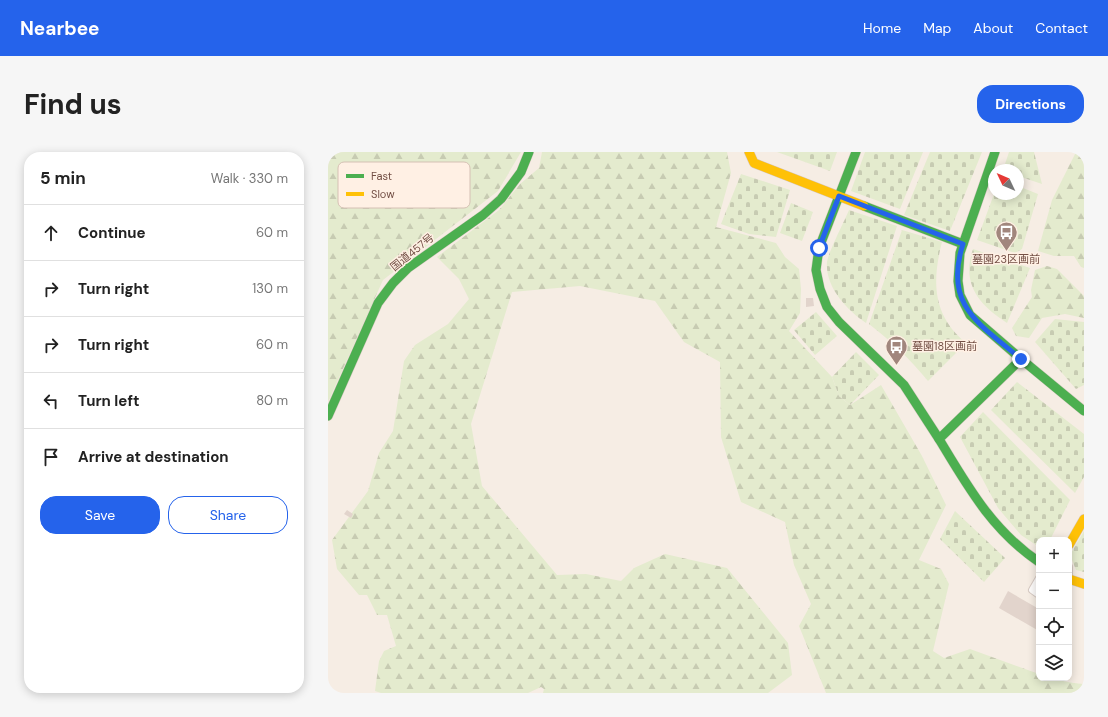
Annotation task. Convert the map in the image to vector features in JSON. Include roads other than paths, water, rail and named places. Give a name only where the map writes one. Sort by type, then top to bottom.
[{"type":"main road","name":"国道457号","points":[[328,416],[378,303],[408,268],[483,215],[501,199],[521,172],[529,152]]},
{"type":"main road","points":[[749,152],[754,163],[963,244]]},
{"type":"main road","points":[[856,152],[819,248],[815,265],[819,287],[826,305],[837,321],[899,379],[939,439],[982,509],[1019,548],[1036,560]]},
{"type":"main road","points":[[995,152],[960,253],[958,281],[960,295],[964,306],[977,322],[1084,411]]},
{"type":"main road","points":[[939,439],[1021,359]]},
{"type":"main road","points":[[1072,540],[1084,519]]},
{"type":"main road","points":[[1072,580],[1084,584]]},
{"type":"street","points":[[1036,583],[1032,590],[1036,593]]},
{"type":"place","name":"墓園23区画前","points":[[1006,252]]},
{"type":"place","name":"墓園18区画前","points":[[896,366]]}]
